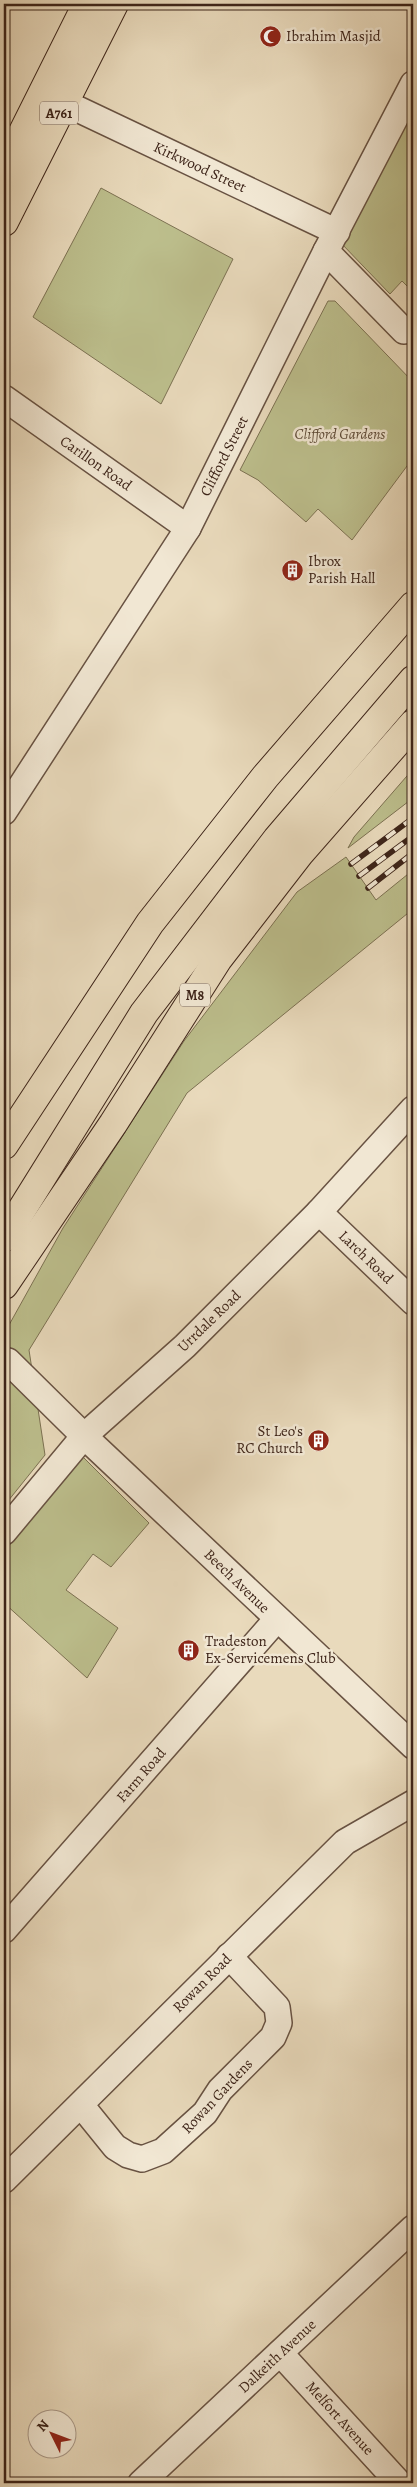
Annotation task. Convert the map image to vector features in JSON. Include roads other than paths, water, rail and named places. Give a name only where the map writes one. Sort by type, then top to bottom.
[{"type":"main road","name":"A761","points":[[4,170],[87,4]]},
{"type":"main road","name":"A761","points":[[4,222],[114,4]]},
{"type":"main road","points":[[4,1144],[150,923],[265,777],[413,606]]},
{"type":"main road","name":"M8","points":[[4,1285],[15,1245],[144,1013],[277,839],[413,680]]},
{"type":"main road","name":"M8","points":[[15,1245],[113,1124],[218,959],[300,853],[413,724]]},
{"type":"main road","points":[[4,1302],[15,1245]]},
{"type":"street","name":"Clifford Street","points":[[4,812],[188,528],[331,241],[413,84]]},
{"type":"street","name":"Kirkwood Street","points":[[65,103],[331,241],[404,331]]},
{"type":"street","name":"Carillon Road","points":[[4,398],[188,528]]},
{"type":"street","name":"Urrdale Road","points":[[4,1532],[84,1436],[185,1346],[319,1212],[413,1109]]},
{"type":"street","name":"Larch Road","points":[[319,1212],[413,1302]]},
{"type":"street","name":"Beech Avenue","points":[[8,1361],[277,1620],[413,1746]]},
{"type":"street","name":"Farm Road","points":[[4,1930],[277,1620]]},
{"type":"street","name":"Rowan Road","points":[[4,2180],[345,1842],[413,1803]]},
{"type":"street","name":"Rowan Gardens","points":[[81,2105],[115,2146],[128,2155],[142,2159],[163,2151],[205,2113],[220,2090],[273,2037],[279,2023],[277,2007],[229,1956]]},
{"type":"street","name":"Dalkeith Avenue","points":[[141,2483],[413,2228]]},
{"type":"street","name":"Melfort Avenue","points":[[280,2353],[400,2483]]},
{"type":"railway","points":[[351,864],[413,818]]},
{"type":"railway","points":[[359,876],[413,836]]},
{"type":"railway","points":[[368,888],[413,853]]},
{"type":"place","name":"Ibrahim Masjid","points":[[270,36]]},
{"type":"place","name":"Ibrox Parish Hall","points":[[292,570]]},
{"type":"place","name":"St Leo's RC Church","points":[[319,1440]]},
{"type":"place","name":"Tradeston Ex-Servicemens Club","points":[[189,1650]]},
{"type":"park label","name":"Clifford Gardens","points":[[340,434]]}]
